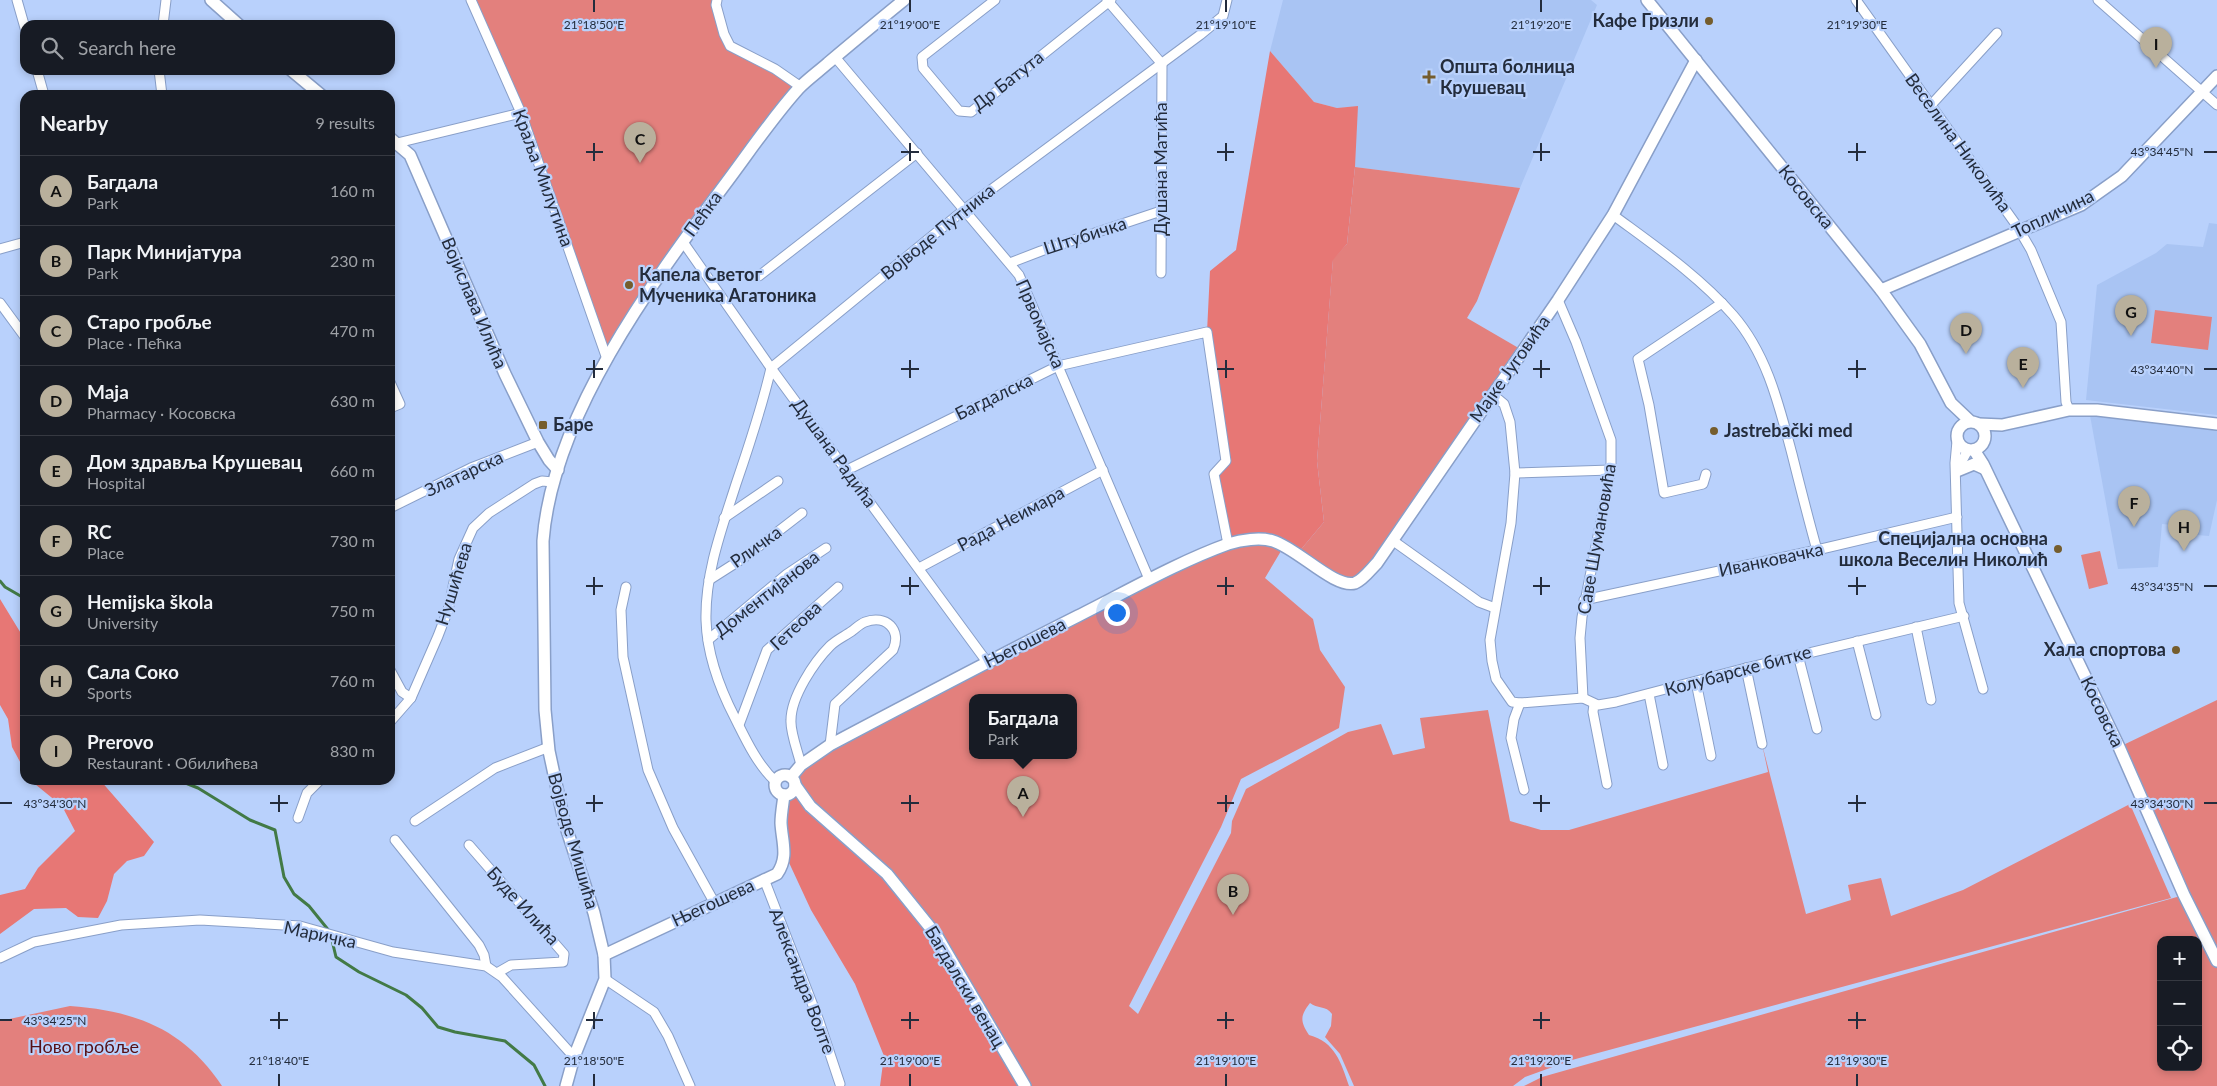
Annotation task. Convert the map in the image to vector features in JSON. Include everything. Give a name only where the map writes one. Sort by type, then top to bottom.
[{"type":"street","points":[[17,0],[23,20]]},
{"type":"street","points":[[164,20],[166,0]]},
{"type":"street","points":[[211,0],[233,20]]},
{"type":"street","name":"Краља Милутина","points":[[471,0],[521,113],[607,359]]},
{"type":"street","points":[[717,0],[716,5],[724,34],[730,46],[790,78],[801,86]]},
{"type":"street","name":"Пећка","points":[[558,470],[574,427],[607,359],[682,242],[801,86],[904,0]]},
{"type":"street","name":"Др Батута","points":[[995,0],[922,57],[923,68],[958,111],[971,112],[1109,0],[1162,64]]},
{"type":"street","name":"Војводе Путника","points":[[771,368],[965,209],[1162,64],[1223,16],[1227,0]]},
{"type":"street","name":"Косовска","points":[[1647,0],[1881,290],[1920,344],[1951,403],[1957,436],[1962,447],[1977,445]]},
{"type":"street","name":"Веселина Николића","points":[[1856,0],[2020,231],[2031,250],[2061,322],[2066,402],[2069,410]]},
{"type":"street","points":[[2098,0],[2217,105]]},
{"type":"street","points":[[1931,106],[1997,33]]},
{"type":"street","name":"Првомајска","points":[[834,58],[965,209],[1019,275],[1149,579]]},
{"type":"street","name":"Мајке Југовића","points":[[1272,540],[1292,549],[1334,580],[1345,584],[1356,583],[1366,574],[1392,540],[1558,300],[1613,215],[1696,60]]},
{"type":"street","name":"Душана Матића","points":[[1161,273],[1162,64]]},
{"type":"street","points":[[38,75],[43,90]]},
{"type":"street","points":[[160,75],[161,90]]},
{"type":"street","points":[[297,75],[314,90]]},
{"type":"street","name":"Топличина","points":[[1881,290],[2081,205],[2122,176],[2217,76]]},
{"type":"street","points":[[395,142],[521,113]]},
{"type":"street","name":"Војислава Илића","points":[[395,144],[410,155],[504,374],[538,442],[549,460],[558,470]]},
{"type":"street","points":[[759,276],[917,153]]},
{"type":"street","name":"Штубичка","points":[[1010,263],[1040,251],[1161,211]]},
{"type":"street","points":[[1613,215],[1672,259],[1722,304],[1734,317],[1754,347],[1772,381],[1816,550]]},
{"type":"street","name":"Душана Радића","points":[[682,242],[771,368],[988,662]]},
{"type":"street","points":[[0,249],[20,243]]},
{"type":"street","name":"Саве Шумановића","points":[[1558,300],[1576,342],[1611,440],[1611,470],[1584,600],[1580,638],[1583,698]]},
{"type":"street","points":[[0,303],[20,330]]},
{"type":"street","points":[[1706,474],[1703,484],[1664,493],[1651,413],[1638,359],[1722,304]]},
{"type":"street","name":"Багдалска","points":[[847,470],[1058,366],[1207,332],[1226,462],[1214,474],[1228,544]]},
{"type":"street","points":[[771,368],[762,406],[723,518],[709,580],[706,619],[708,640],[726,698],[739,726],[760,764],[775,781],[776,790],[784,795],[793,792],[793,781],[781,776],[775,781]]},
{"type":"street","points":[[395,393],[400,404],[395,406]]},
{"type":"street","points":[[1492,394],[1504,404],[1510,422],[1515,473],[1511,523],[1490,640],[1496,679],[1516,703],[1511,738],[1524,790]]},
{"type":"street","name":"Косовска","points":[[1951,403],[1975,423],[1977,445],[1984,467],[2119,747],[2184,895],[2217,961]]},
{"type":"street","points":[[1983,689],[1959,603],[1957,436],[1964,423],[2002,425],[2069,410],[2097,410],[2217,424]]},
{"type":"street","points":[[1957,472],[1977,445],[2002,425]]},
{"type":"street","name":"Златарска","points":[[395,506],[471,468],[538,442]]},
{"type":"street","points":[[1957,472],[1974,464],[1984,467]]},
{"type":"street","name":"Војводе Мишића","points":[[558,470],[553,482],[544,523],[543,541],[545,710],[549,747],[564,821],[594,913],[604,955],[605,979],[574,1057],[566,1086]]},
{"type":"street","name":"Рада Неимара","points":[[919,568],[1103,470]]},
{"type":"street","points":[[1515,473],[1611,470]]},
{"type":"street","points":[[723,518],[778,480]]},
{"type":"street","name":"Нушићева","points":[[395,716],[411,698],[444,622],[455,573],[473,528],[489,513],[534,484],[542,481],[553,482]]},
{"type":"street","name":"Рличка","points":[[709,580],[745,557],[802,513]]},
{"type":"street","name":"Иванковачка","points":[[1584,600],[1816,550],[1957,517]]},
{"type":"street","name":"Његошева","points":[[793,781],[801,765],[830,745],[1149,579],[1228,544],[1255,539],[1272,540]]},
{"type":"street","points":[[1392,540],[1479,602],[1495,608]]},
{"type":"street","name":"Доментијанова","points":[[708,640],[788,574],[826,548]]},
{"type":"street","points":[[626,587],[621,610],[622,657],[648,770],[673,828],[714,902]]},
{"type":"street","name":"Гетеова","points":[[739,726],[767,650],[838,588]]},
{"type":"street","name":"Колубарске битке","points":[[1594,704],[1616,702],[1798,655],[1964,616]]},
{"type":"street","points":[[801,765],[791,720],[800,686],[830,646],[864,622],[877,620],[894,629],[896,643],[893,650],[835,704],[830,745]]},
{"type":"street","points":[[1916,627],[1931,700]]},
{"type":"street","points":[[1857,641],[1876,714]]},
{"type":"street","points":[[1798,655],[1817,729]]},
{"type":"street","points":[[1746,668],[1762,744]]},
{"type":"street","points":[[395,679],[402,692],[411,698]]},
{"type":"street","points":[[1696,682],[1711,756]]},
{"type":"street","points":[[1649,694],[1663,766]]},
{"type":"street","points":[[1516,703],[1583,698],[1594,704],[1593,712],[1607,784]]},
{"type":"street","points":[[415,821],[495,768],[549,747]]},
{"type":"street","name":"Багдалски венац","points":[[793,781],[810,806],[887,874],[937,936],[1025,1086]]},
{"type":"street","points":[[298,818],[306,794],[315,785]]},
{"type":"street","name":"Његошева","points":[[604,955],[777,874],[783,865],[785,854],[781,822],[784,795]]},
{"type":"street","points":[[395,840],[479,945],[484,955],[486,966]]},
{"type":"street","name":"Буде Илића","points":[[469,845],[564,954],[563,962],[511,965],[497,973]]},
{"type":"street","name":"Александра Волте","points":[[764,879],[819,1021],[840,1084]]},
{"type":"street","name":"Маричка","points":[[0,958],[34,942],[121,925],[200,920],[300,926],[393,952],[486,966],[497,973],[574,1057]]},
{"type":"street","points":[[605,979],[654,1012],[668,1036],[690,1086]]},
{"type":"shaded area","name":"Општа болница Крушевац","points":[[1283,0],[1591,0],[1597,5],[1520,188],[1355,167],[1357,107],[1337,108],[1314,102],[1270,51]]},
{"type":"shaded area","points":[[1270,51],[1314,102],[1337,108],[1358,106],[1355,167],[1347,244],[1333,260],[1317,461],[1324,522],[1298,553],[1272,540],[1228,544],[1214,474],[1226,461],[1207,332],[1210,271],[1236,250]]},
{"type":"shaded area","points":[[2209,223],[2217,224],[2217,415],[2086,400],[2097,285],[2156,253],[2167,244],[2203,247]]},
{"type":"shaded area","points":[[2089,410],[2217,424],[2217,500],[2209,536],[2184,534],[2184,526],[2162,524],[2158,567],[2118,569]]},
{"type":"shaded area","points":[[0,599],[20,632],[20,762],[12,747],[8,719],[0,705]]},
{"type":"shaded area","points":[[36,785],[104,785],[154,842],[144,856],[127,861],[114,874],[107,901],[98,918],[78,917],[66,908],[34,909],[0,934],[0,895],[25,889],[38,868],[75,831],[62,806]]},
{"type":"shaded area","points":[[794,789],[887,874],[937,936],[1025,1086],[880,1086],[884,1056],[855,984],[811,910],[785,854],[787,795]]},
{"type":"green space","points":[[471,0],[715,0],[732,52],[800,88],[763,134],[607,359],[521,113]]},
{"type":"green space","points":[[1355,167],[1520,188],[1477,301],[1467,318],[1522,350],[1377,563],[1345,584],[1298,553],[1324,522],[1317,461],[1333,259],[1347,244]]},
{"type":"green space","points":[[2155,310],[2212,317],[2208,350],[2151,343]]},
{"type":"green space","points":[[1239,541],[1284,546],[1265,578],[1313,619],[1320,650],[1345,687],[1339,728],[1241,779],[1221,827],[1129,1006],[1138,1014],[1231,833],[1232,821],[1246,789],[1348,732],[1381,724],[1393,755],[1425,748],[1420,718],[1488,710],[1510,821],[1541,830],[1569,830],[1768,772],[1762,744],[1806,914],[1851,900],[1848,885],[1881,878],[1891,916],[1963,890],[2130,804],[2171,898],[1572,1060],[1525,1077],[1513,1086],[1354,1086],[1340,1054],[1325,1037],[1331,1026],[1332,1014],[1327,1009],[1310,1003],[1303,1015],[1304,1026],[1309,1035],[1318,1038],[1336,1054],[1349,1086],[1025,1086],[810,806],[795,782],[801,765],[966,673]]},
{"type":"green space","points":[[2100,551],[2108,584],[2089,589],[2081,555]]},
{"type":"green space","points":[[2217,700],[2217,1086],[1524,1086],[1542,1077],[2184,895],[2119,747]]},
{"type":"green space","name":"Ново гробље","points":[[70,1006],[116,1013],[137,1018],[156,1026],[192,1050],[222,1086],[0,1086],[0,1021]]},
{"type":"waterway","points":[[0,581],[5,587],[20,596]]},
{"type":"waterway","points":[[190,785],[250,820],[275,830],[284,877],[294,894],[309,906],[330,932],[336,957],[359,972],[406,995],[422,1008],[438,1027],[505,1041],[534,1065],[545,1086]]},
{"type":"place","name":"Кафе Гризли","points":[[1709,21]]},
{"type":"place","name":"Prerovo","points":[[2156,68]]},
{"type":"place","name":"Општа болница Крушевац","points":[[1429,77]]},
{"type":"place","name":"Старо гробље","points":[[640,163]]},
{"type":"place","name":"Капела Светог Мученика Агатоника","points":[[629,285]]},
{"type":"place","name":"Hemijska škola","points":[[2131,336]]},
{"type":"place","name":"Маја","points":[[1966,354]]},
{"type":"place","name":"Дом здравља Крушевац","points":[[2023,388]]},
{"type":"place","name":"Баре","points":[[543,425]]},
{"type":"place","name":"Jastrebački med","points":[[1714,431]]},
{"type":"place","name":"RC","points":[[2134,527]]},
{"type":"place","name":"Специјална основна школа Веселин Николић","points":[[2058,549]]},
{"type":"place","name":"Сала Соко","points":[[2184,551]]},
{"type":"place","name":"Хала спортова","points":[[2176,650]]},
{"type":"place","name":"Багдала","points":[[1023,817]]},
{"type":"place","name":"Парк Минијатура","points":[[1233,915]]}]
